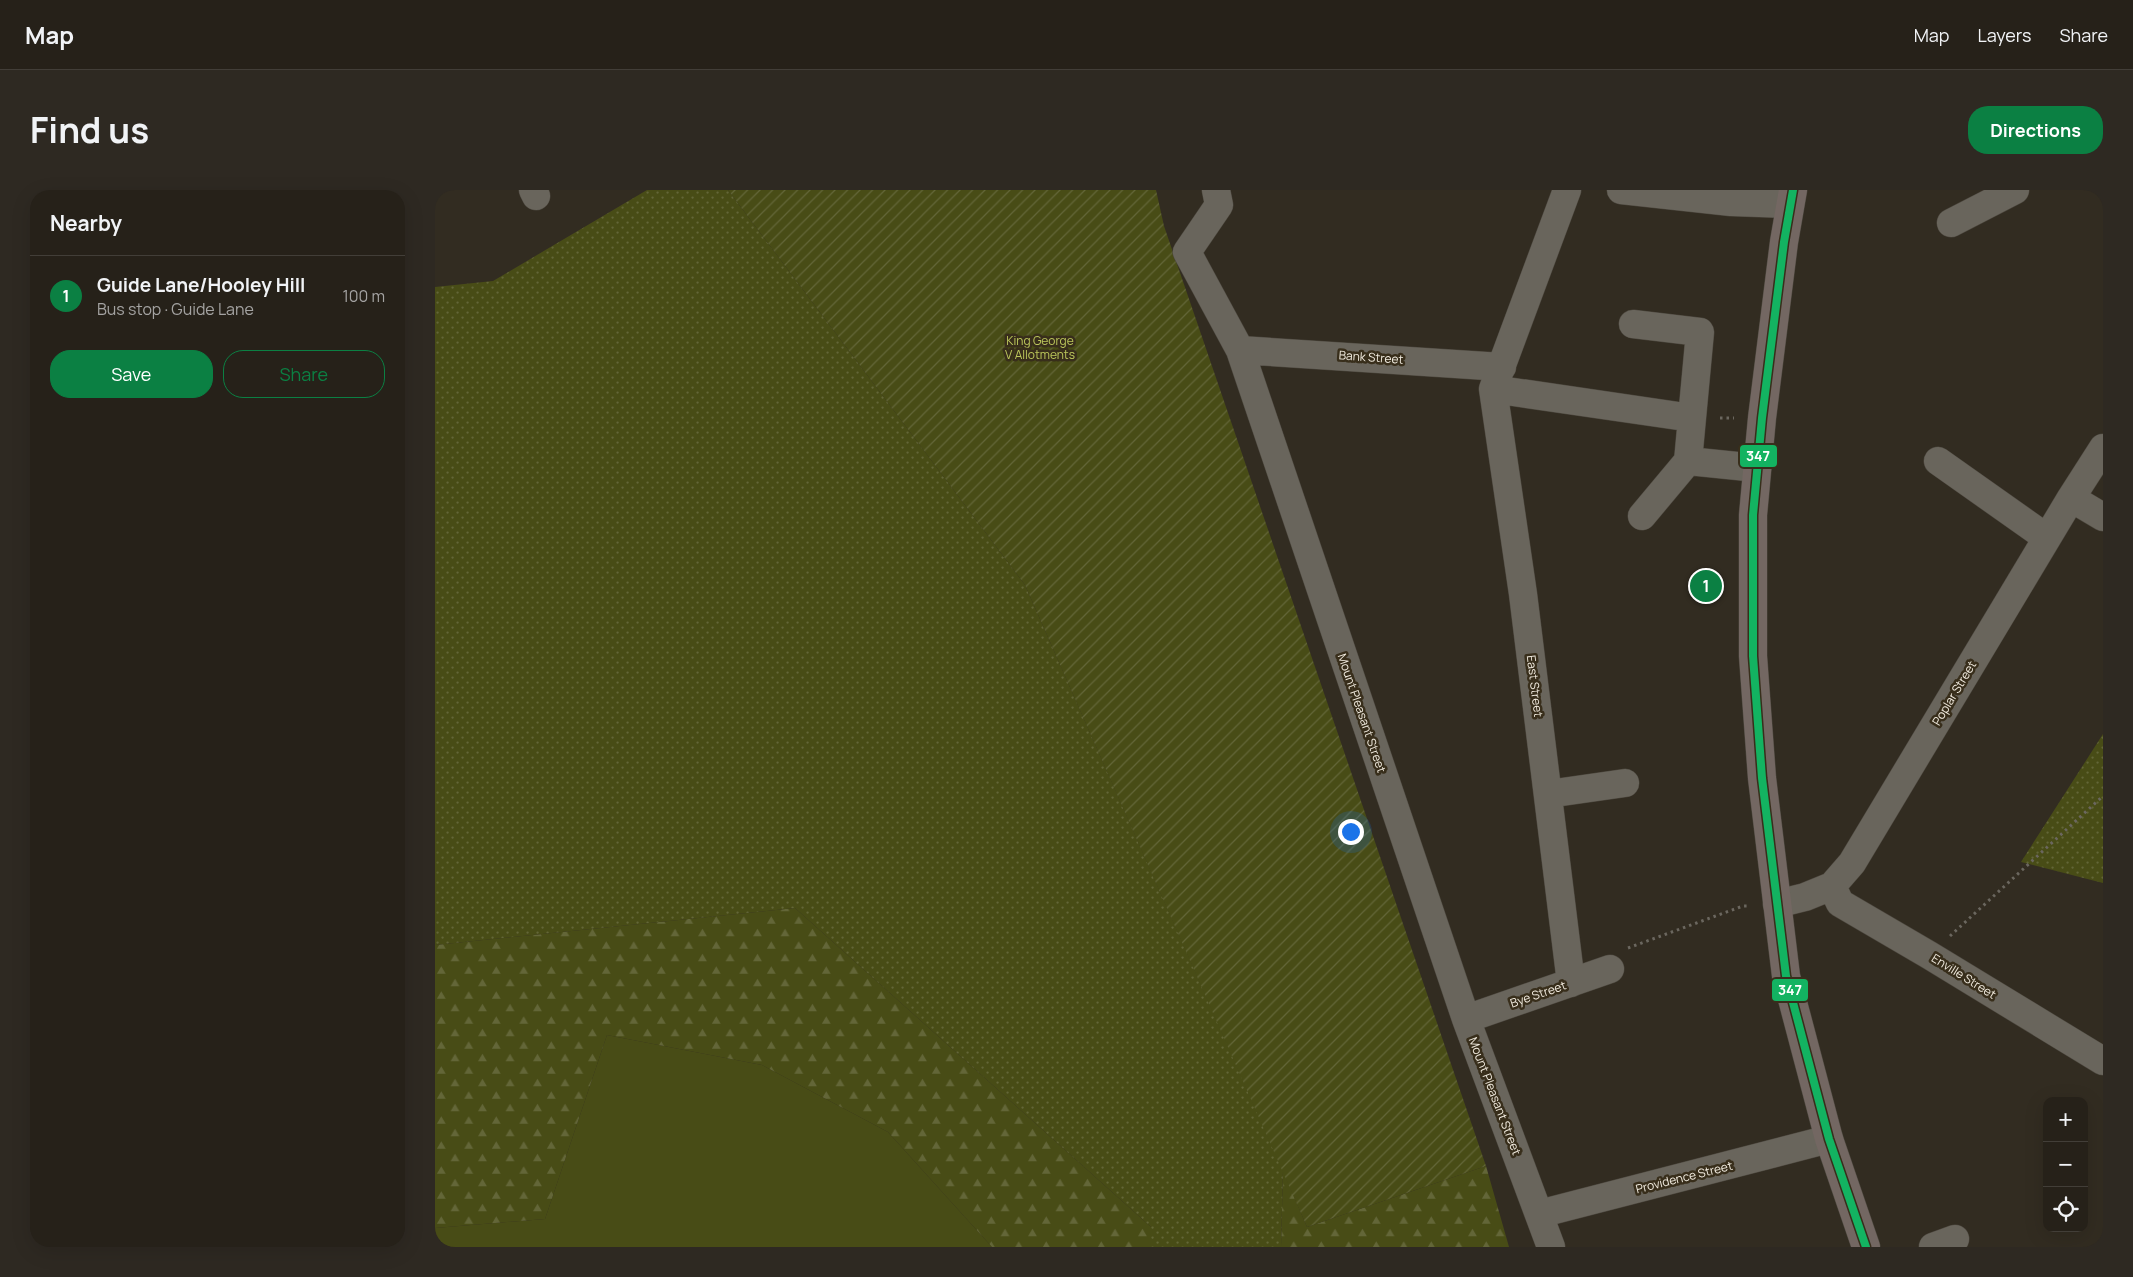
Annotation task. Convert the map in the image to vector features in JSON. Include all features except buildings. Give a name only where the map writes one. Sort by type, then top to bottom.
[{"type":"highway","points":[[1792,197],[1762,418],[1753,515],[1753,656],[1762,778],[1786,976],[1829,1139],[1866,1247]]},
{"type":"street","name":"Mount Pleasant Street","points":[[1217,190],[1219,205],[1187,252],[1239,350],[1466,1019],[1551,1247]]},
{"type":"street","points":[[1497,378],[1567,190]]},
{"type":"street","points":[[1621,190],[1731,202],[1792,197]]},
{"type":"street","points":[[1951,223],[2015,190]]},
{"type":"street","points":[[1633,324],[1699,332],[1688,461],[1643,516]]},
{"type":"street","name":"Bank Street","points":[[1239,350],[1386,358],[1497,378],[1692,418]]},
{"type":"street","name":"East Street","points":[[1497,378],[1571,983]]},
{"type":"street","name":"Poplar Street","points":[[1777,904],[1805,897],[1832,886],[1852,862],[2103,448]]},
{"type":"street","points":[[1688,461],[1757,468]]},
{"type":"street","points":[[1938,462],[2047,538]]},
{"type":"street","points":[[2071,498],[2103,517]]},
{"type":"street","points":[[1548,794],[1625,783]]},
{"type":"street","name":"Enville Street","points":[[1832,886],[1840,903],[2103,1061]]},
{"type":"street","name":"Bye Street","points":[[1466,1019],[1610,969]]},
{"type":"street","name":"Providence Street","points":[[1539,1214],[1829,1139]]},
{"type":"path","points":[[1692,418],[1762,418]]},
{"type":"path","points":[[1929,955],[2103,796]]},
{"type":"path","points":[[1610,969],[1624,950],[1743,906],[1777,904]]},
{"type":"green space","points":[[647,190],[728,190],[1025,585],[1283,1171],[1281,1247],[1151,1247],[1151,1227],[795,908],[435,945],[435,287],[493,281]]},
{"type":"green space","name":"King George V Allotments","points":[[728,190],[1156,190],[1164,226],[1486,1166],[1307,1227],[1025,585]]},
{"type":"green space","points":[[2103,734],[2103,883],[2021,862]]},
{"type":"green space","points":[[795,908],[1151,1227],[1151,1247],[992,1247],[888,1132],[762,1065],[607,1035],[545,1219],[435,1228],[435,945]]},
{"type":"green space","points":[[607,1035],[762,1065],[888,1132],[992,1247],[435,1247],[435,1228],[545,1219]]},
{"type":"green space","points":[[1486,1166],[1509,1247],[1281,1247],[1283,1171],[1307,1227]]},
{"type":"transit line","name":"347","points":[[1793,190],[1784,242],[1762,418],[1753,515],[1753,656],[1762,778],[1786,976],[1829,1139],[1866,1247]]},
{"type":"place","name":"Guide Lane/Hooley Hill","points":[[1706,586]]}]
